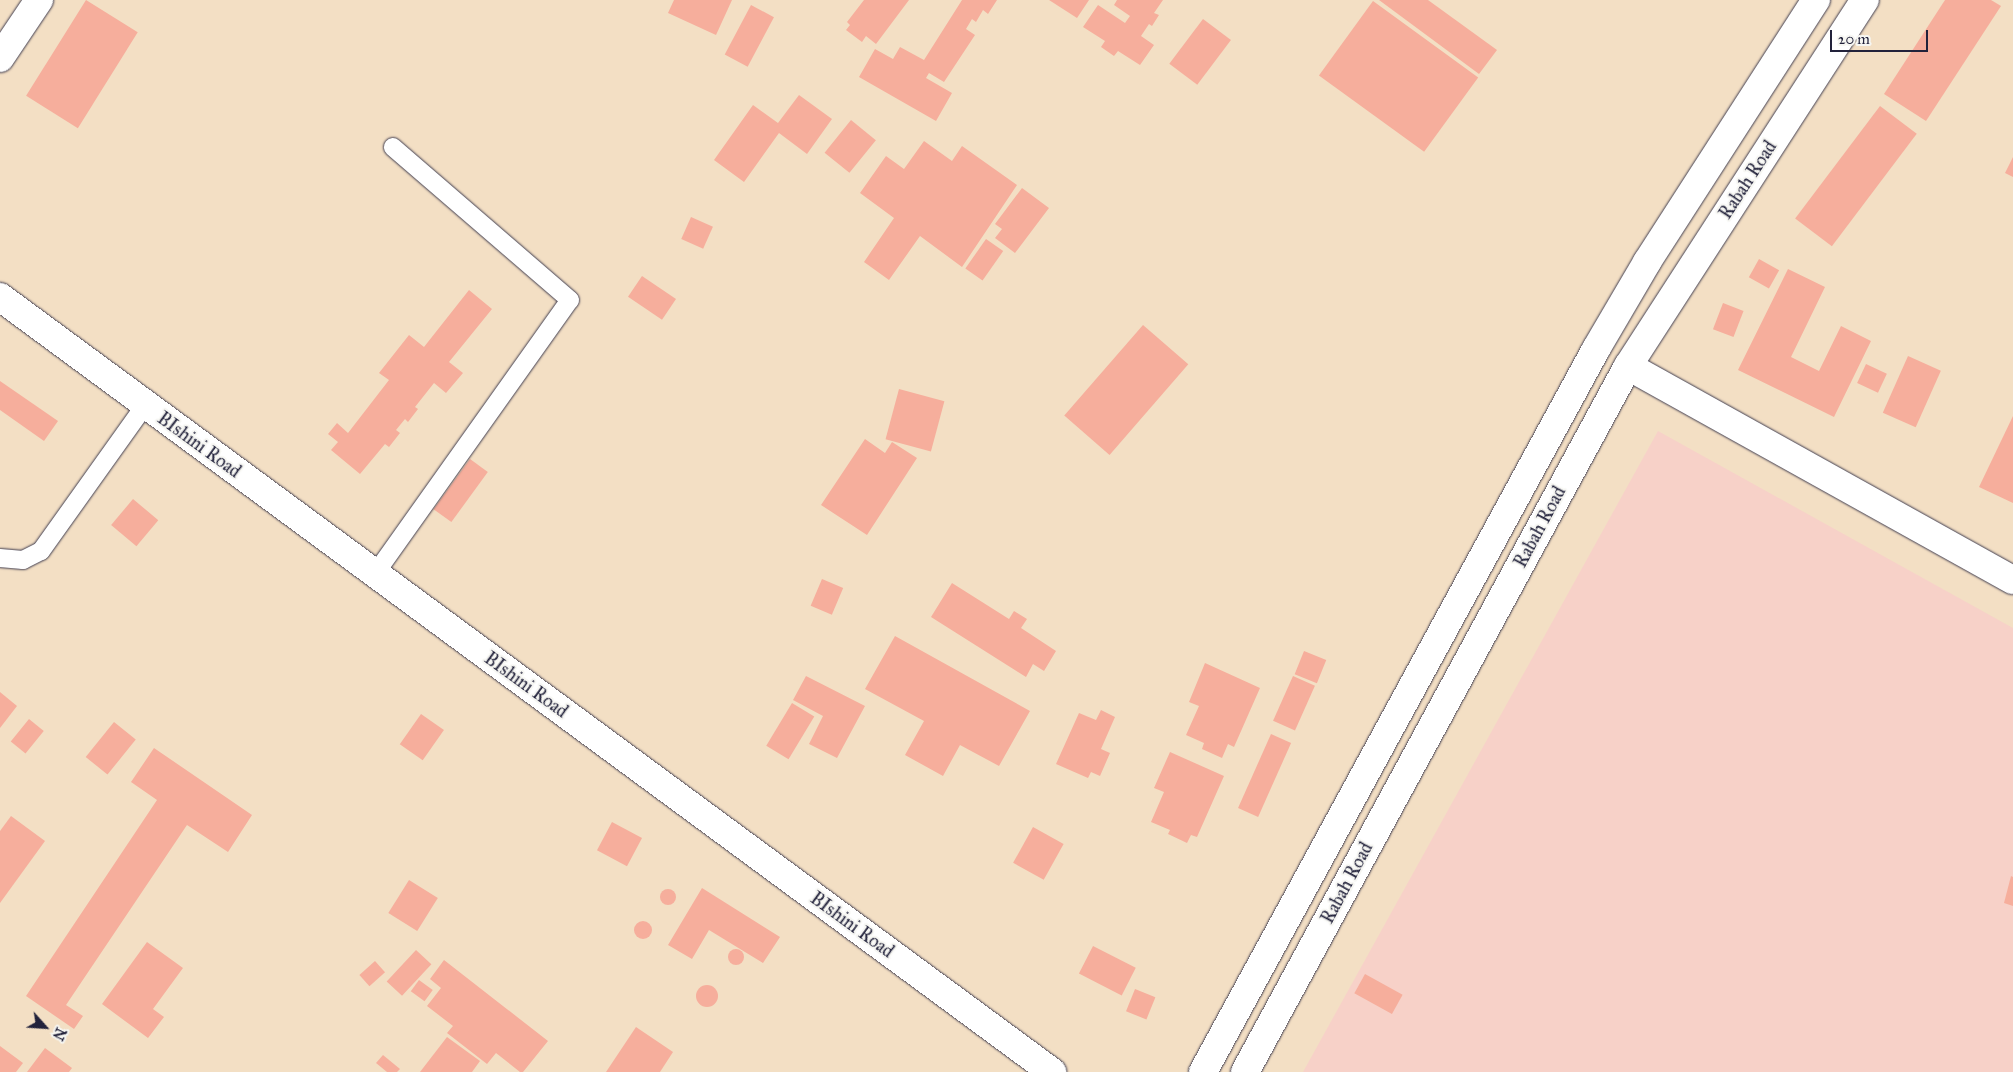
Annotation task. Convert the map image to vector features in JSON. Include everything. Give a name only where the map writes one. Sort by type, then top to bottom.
[{"type":"main road","points":[[5,39],[39,0]]},
{"type":"main road","name":"Rabah Road","points":[[1203,1072],[1596,349],[1647,262],[1816,0]]},
{"type":"main road","name":"Rabah Road","points":[[1245,1072],[1628,366],[1865,0]]},
{"type":"main road","name":"BIshini Road","points":[[0,297],[1052,1072]]},
{"type":"main road","points":[[1628,366],[2013,580]]},
{"type":"lane","points":[[375,574],[570,300],[393,148]]},
{"type":"lane","points":[[0,558],[23,560],[41,551],[146,406]]},
{"type":"shaded area","points":[[1658,431],[2013,628],[2013,1072],[1303,1072]]},
{"type":"building","points":[[86,0],[138,32],[78,128],[26,96]]},
{"type":"building","points":[[674,0],[732,0],[716,35],[668,13]]},
{"type":"building","points":[[864,0],[909,0],[876,44],[866,36],[862,42],[846,30],[850,25],[847,22]]},
{"type":"building","points":[[962,0],[997,0],[988,14],[983,10],[976,22],[972,19],[966,29],[975,35],[944,82],[929,73],[926,78],[952,93],[936,121],[859,77],[875,49],[893,59],[900,47],[924,60]]},
{"type":"building","points":[[1049,0],[1089,0],[1077,18]]},
{"type":"building","points":[[1117,0],[1163,0],[1154,13],[1159,15],[1152,26],[1149,24],[1141,36],[1154,45],[1140,65],[1118,51],[1114,56],[1101,47],[1105,41],[1083,27],[1098,5],[1125,23],[1130,16],[1114,5]]},
{"type":"building","points":[[1379,0],[1428,0],[1497,50],[1479,74]]},
{"type":"building","points":[[1945,0],[1991,0],[2001,6],[1926,121],[1884,94]]},
{"type":"building","points":[[1373,1],[1478,77],[1424,152],[1319,75]]},
{"type":"building","points":[[751,5],[774,17],[748,67],[725,54]]},
{"type":"building","points":[[1203,19],[1231,40],[1197,85],[1169,64]]},
{"type":"building","points":[[799,95],[832,119],[807,154],[779,133],[744,182],[714,160],[753,105],[778,123]]},
{"type":"building","points":[[1880,106],[1917,134],[1832,246],[1795,219]]},
{"type":"building","points":[[851,120],[876,140],[849,173],[825,153]]},
{"type":"building","points":[[924,141],[952,161],[962,146],[1017,185],[962,267],[920,236],[889,280],[864,262],[894,218],[860,193],[886,156],[904,169]]},
{"type":"building","points":[[2013,157],[2013,177],[2005,173]]},
{"type":"building","points":[[1022,188],[1049,208],[1015,253],[995,238],[1002,229],[995,224]]},
{"type":"building","points":[[691,217],[713,227],[703,249],[681,239]]},
{"type":"building","points":[[986,239],[1003,251],[983,281],[965,268]]},
{"type":"building","points":[[1759,259],[1779,270],[1769,289],[1749,277]]},
{"type":"building","points":[[1788,269],[1825,287],[1791,357],[1819,371],[1841,326],[1871,341],[1834,417],[1738,370]]},
{"type":"building","points":[[642,276],[676,299],[662,320],[628,297]]},
{"type":"building","points":[[469,290],[492,309],[449,362],[463,373],[446,393],[434,383],[415,407],[418,409],[408,422],[405,419],[396,430],[400,433],[389,447],[385,444],[360,474],[331,450],[338,442],[328,434],[337,423],[348,433],[389,380],[379,373],[409,335],[424,347]]},
{"type":"building","points":[[1723,303],[1744,311],[1734,337],[1713,329]]},
{"type":"building","points":[[1143,325],[1188,364],[1110,455],[1064,416]]},
{"type":"building","points":[[1908,356],[1941,371],[1916,427],[1883,413]]},
{"type":"building","points":[[1866,364],[1887,374],[1878,393],[1857,383]]},
{"type":"building","points":[[0,381],[58,421],[44,441],[0,410]]},
{"type":"building","points":[[899,389],[944,401],[931,451],[886,439]]},
{"type":"building","points":[[2013,416],[2013,503],[1979,487]]},
{"type":"building","points":[[865,439],[885,453],[892,442],[917,458],[867,535],[821,505]]},
{"type":"building","points":[[470,459],[488,472],[451,522],[434,509]]},
{"type":"building","points":[[133,499],[158,520],[136,546],[111,525]]},
{"type":"building","points":[[822,579],[843,588],[832,615],[811,606]]},
{"type":"building","points":[[952,583],[1009,619],[1014,611],[1027,619],[1021,628],[1056,651],[1044,671],[1033,664],[1026,677],[931,617]]},
{"type":"building","points":[[895,636],[1030,711],[999,766],[960,745],[943,776],[905,755],[924,721],[865,689]]},
{"type":"building","points":[[1304,651],[1326,660],[1317,683],[1295,674]]},
{"type":"building","points":[[1205,663],[1260,688],[1234,747],[1228,744],[1222,758],[1202,749],[1204,743],[1186,735],[1199,706],[1189,702]]},
{"type":"building","points":[[806,676],[865,706],[837,758],[809,744],[823,716],[793,700]]},
{"type":"building","points":[[1293,676],[1315,686],[1295,731],[1273,721]]},
{"type":"building","points":[[0,692],[17,706],[0,728]]},
{"type":"building","points":[[792,703],[814,716],[789,759],[766,746]]},
{"type":"building","points":[[1101,710],[1115,717],[1101,749],[1110,753],[1100,776],[1091,772],[1088,778],[1056,764],[1079,713],[1096,720]]},
{"type":"building","points":[[421,714],[444,730],[423,760],[400,744]]},
{"type":"building","points":[[29,719],[44,731],[26,753],[11,742]]},
{"type":"building","points":[[114,722],[136,740],[107,775],[86,757]]},
{"type":"building","points":[[1271,734],[1291,743],[1258,817],[1238,808]]},
{"type":"building","points":[[154,748],[252,815],[228,852],[187,825],[66,1005],[83,1016],[74,1029],[26,996],[157,800],[131,782]]},
{"type":"building","points":[[1170,752],[1224,776],[1197,837],[1191,835],[1187,843],[1168,834],[1170,830],[1151,822],[1164,792],[1154,788]]},
{"type":"building","points":[[11,816],[45,841],[0,903],[0,831]]},
{"type":"building","points":[[612,822],[642,838],[627,866],[597,850]]},
{"type":"building","points":[[1033,827],[1064,844],[1044,880],[1013,863]]},
{"type":"building","points":[[2011,876],[2013,877],[2013,906],[2004,903]]},
{"type":"building","points":[[409,880],[438,898],[417,931],[388,913]]},
{"type":"building","points":[[702,888],[780,937],[763,963],[709,930],[692,959],[668,945]]},
{"type":"building","points":[[668,889],[674,891],[676,897],[674,903],[668,905],[662,903],[660,897],[662,891]]},
{"type":"building","points":[[643,921],[649,924],[652,930],[649,936],[643,939],[637,936],[634,930],[637,924]]},
{"type":"building","points":[[147,942],[183,968],[153,1009],[164,1017],[148,1038],[102,1004]]},
{"type":"building","points":[[1093,946],[1136,968],[1122,995],[1079,974]]},
{"type":"building","points":[[736,949],[742,951],[744,957],[742,963],[736,965],[730,963],[728,957],[730,951]]},
{"type":"building","points":[[416,950],[431,964],[402,996],[387,981]]},
{"type":"building","points":[[444,960],[548,1041],[523,1072],[520,1072],[496,1053],[487,1064],[447,1033],[453,1026],[427,1006],[441,988],[430,979]]},
{"type":"building","points":[[375,961],[385,972],[369,986],[359,975]]},
{"type":"building","points":[[1365,974],[1403,995],[1392,1014],[1354,993]]},
{"type":"building","points":[[419,980],[433,990],[425,1001],[411,991]]},
{"type":"building","points":[[707,985],[715,988],[718,996],[715,1004],[707,1007],[699,1004],[696,996],[699,988]]},
{"type":"building","points":[[1135,989],[1155,997],[1146,1019],[1126,1011]]},
{"type":"building","points":[[636,1027],[673,1052],[660,1072],[606,1072]]},
{"type":"building","points":[[447,1037],[480,1061],[472,1072],[420,1072]]},
{"type":"building","points":[[0,1046],[23,1063],[16,1072],[0,1072]]},
{"type":"building","points":[[45,1048],[72,1068],[69,1072],[27,1072]]},
{"type":"building","points":[[383,1055],[400,1069],[397,1072],[387,1072],[376,1063]]}]
